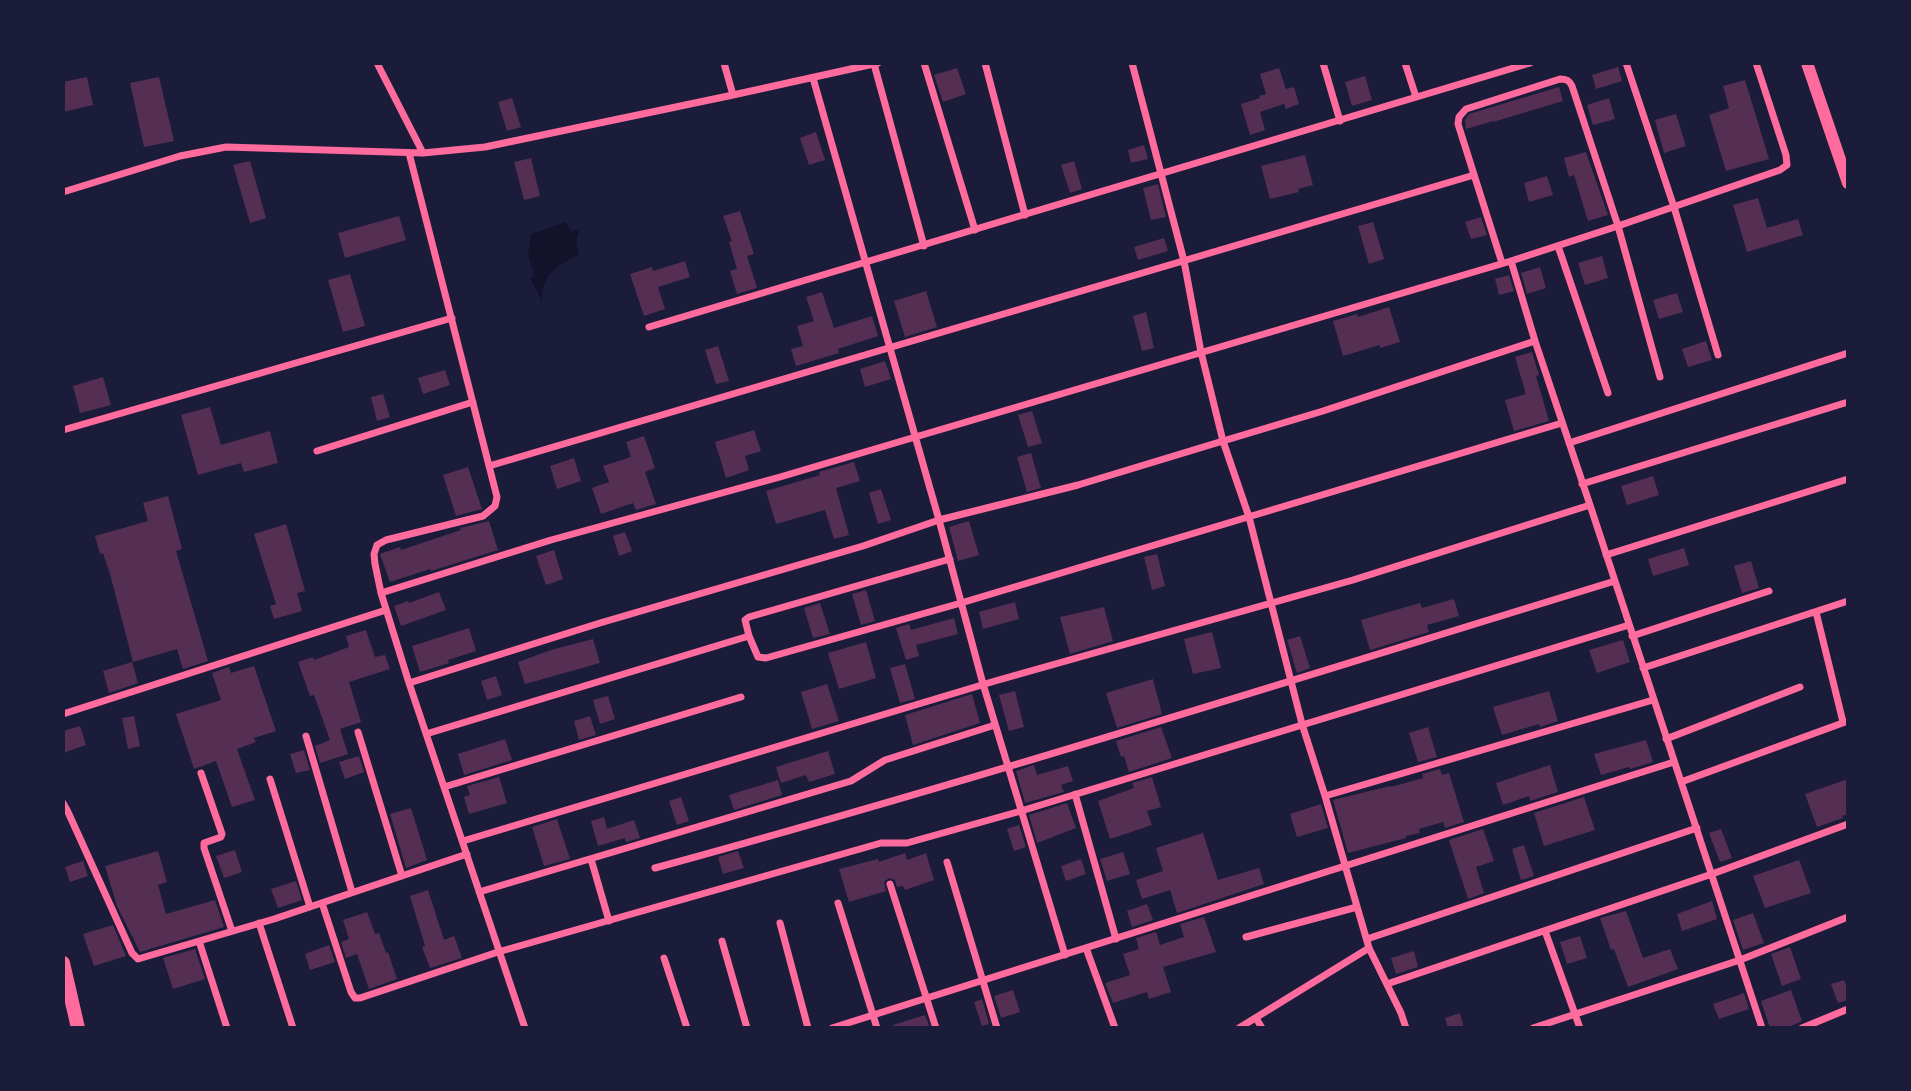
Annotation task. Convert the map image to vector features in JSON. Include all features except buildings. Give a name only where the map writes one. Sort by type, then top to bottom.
[{"type":"main road","points":[[63,963],[78,1028]]},
{"type":"street","points":[[377,63],[423,153]]},
{"type":"street","points":[[724,63],[733,95]]},
{"type":"street","points":[[924,63],[975,230]]},
{"type":"street","points":[[985,63],[1025,215]]},
{"type":"street","points":[[1132,63],[1184,261],[1201,352],[1223,441],[1249,517],[1303,724],[1368,944],[1406,1028]]},
{"type":"street","points":[[1323,63],[1340,121]]},
{"type":"street","points":[[1405,63],[1416,97]]},
{"type":"street","points":[[649,327],[1531,63]]},
{"type":"street","points":[[1626,63],[1674,207],[1718,355]]},
{"type":"street","points":[[381,593],[551,540],[766,481],[1511,261],[1780,170],[1787,165],[1756,63]]},
{"type":"street","points":[[1807,63],[1848,183]]},
{"type":"street","points":[[63,192],[180,156],[226,147],[423,153],[485,147],[876,64],[924,246]]},
{"type":"street","points":[[813,78],[983,684],[1065,955]]},
{"type":"street","points":[[1502,263],[1458,124],[1461,112],[1466,108],[1565,79],[1570,81],[1572,86],[1618,226],[1660,377]]},
{"type":"street","points":[[409,153],[497,497],[495,506],[483,516],[386,540],[377,545],[374,564],[409,683],[525,1028]]},
{"type":"street","points":[[489,466],[1474,174]]},
{"type":"street","points":[[1558,246],[1608,393]]},
{"type":"street","points":[[1511,261],[1762,1028]]},
{"type":"street","points":[[63,430],[452,317]]},
{"type":"street","points":[[409,683],[600,623],[863,546],[939,520],[1078,485],[1323,411],[1535,341]]},
{"type":"street","points":[[1569,443],[1848,353]]},
{"type":"street","points":[[317,450],[473,402]]},
{"type":"street","points":[[1582,484],[1848,402]]},
{"type":"street","points":[[950,559],[749,617],[745,623],[756,654],[761,659],[961,603],[1562,423]]},
{"type":"street","points":[[1606,555],[1848,479]]},
{"type":"street","points":[[463,841],[983,684],[1353,580],[1590,505]]},
{"type":"street","points":[[655,868],[1008,767],[1615,581]]},
{"type":"street","points":[[1632,636],[1769,591]]},
{"type":"street","points":[[1643,668],[1848,601]]},
{"type":"street","points":[[63,714],[386,610]]},
{"type":"street","points":[[1681,782],[1846,722],[1816,612]]},
{"type":"street","points":[[322,902],[355,999],[498,951],[880,843],[907,843],[1021,811],[1629,625]]},
{"type":"street","points":[[426,734],[749,636]]},
{"type":"street","points":[[1666,738],[1800,687]]},
{"type":"street","points":[[444,787],[741,697]]},
{"type":"street","points":[[1325,796],[1653,700]]},
{"type":"street","points":[[479,892],[851,781],[885,760],[995,725]]},
{"type":"street","points":[[358,732],[402,876]]},
{"type":"street","points":[[306,736],[352,892]]},
{"type":"street","points":[[832,1028],[1674,762]]},
{"type":"street","points":[[201,773],[222,834],[221,837],[204,843],[204,848],[232,931]]},
{"type":"street","points":[[270,779],[310,907]]},
{"type":"street","points":[[1075,794],[1115,939]]},
{"type":"street","points":[[63,803],[134,958],[143,958],[259,923],[467,854]]},
{"type":"street","points":[[1387,984],[1712,874],[1848,824]]},
{"type":"street","points":[[1239,1028],[1368,944],[1697,828]]},
{"type":"street","points":[[591,859],[609,921]]},
{"type":"street","points":[[947,862],[997,1028]]},
{"type":"street","points":[[891,884],[936,1028]]},
{"type":"street","points":[[838,902],[877,1028]]},
{"type":"street","points":[[1247,937],[1357,907]]},
{"type":"street","points":[[1533,1028],[1740,960],[1848,917]]},
{"type":"street","points":[[259,923],[293,1028]]},
{"type":"street","points":[[780,923],[808,1028]]},
{"type":"street","points":[[1545,931],[1580,1028]]},
{"type":"street","points":[[199,941],[227,1028]]},
{"type":"street","points":[[722,941],[747,1028]]},
{"type":"street","points":[[1086,948],[1115,1028]]},
{"type":"street","points":[[664,958],[687,1028]]},
{"type":"street","points":[[1802,1028],[1848,1009]]},
{"type":"street","points":[[1256,1018],[1262,1028]]},
{"type":"shaded area","points":[[566,222],[571,232],[579,229],[576,242],[579,254],[552,271],[545,283],[542,300],[530,278],[535,276],[528,256],[531,234]]}]
